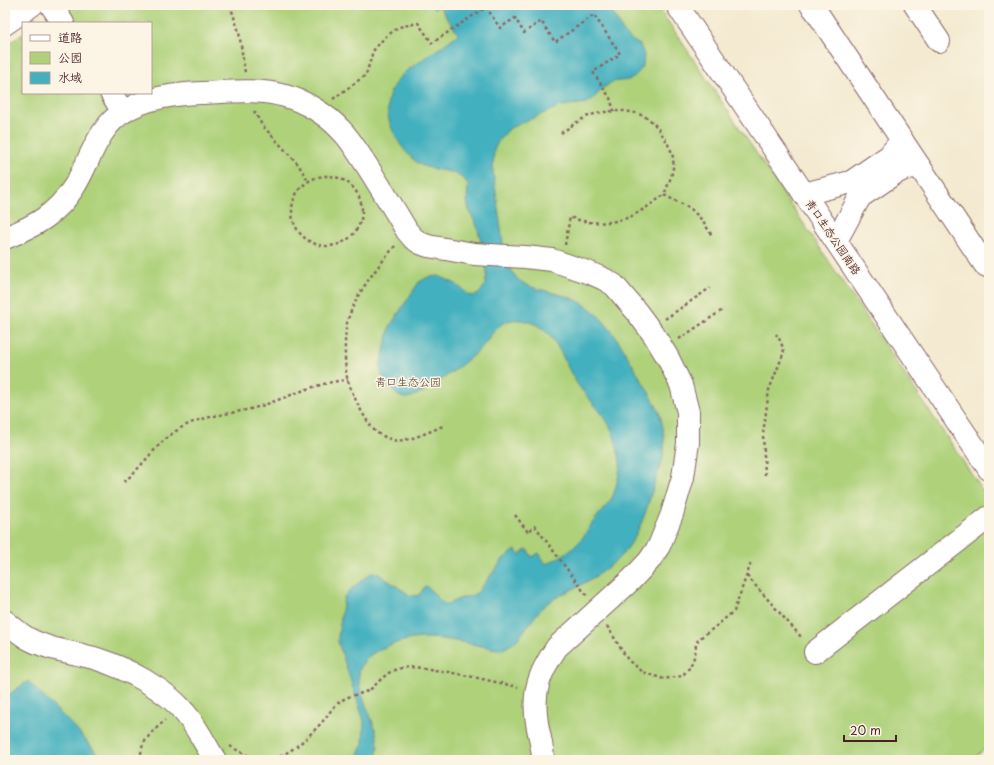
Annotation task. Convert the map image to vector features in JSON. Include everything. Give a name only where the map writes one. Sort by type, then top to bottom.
[{"type":"street","points":[[51,5],[62,22]]},
{"type":"street","name":"青口生态公园南路","points":[[677,5],[989,469]]},
{"type":"street","points":[[811,5],[985,265],[989,267]]},
{"type":"street","points":[[915,5],[938,41]]},
{"type":"street","points":[[5,24],[29,6]]},
{"type":"street","points":[[5,238],[28,228],[49,216],[62,203],[74,186],[102,133],[114,119],[138,103],[196,93],[272,93],[298,100],[317,111],[334,123],[342,131],[355,148],[408,231],[413,238],[420,243],[428,246],[474,254],[552,260],[590,273],[614,285],[649,329],[663,350],[682,385],[688,412],[688,443],[683,477],[672,514],[659,546],[649,561],[631,580],[556,647],[548,659],[536,692],[537,723],[543,760]]},
{"type":"street","points":[[112,94],[123,112]]},
{"type":"street","points":[[804,194],[851,182],[889,156],[902,140]]},
{"type":"street","points":[[836,241],[860,198],[894,174],[904,169],[919,166]]},
{"type":"street","points":[[814,652],[989,517]]},
{"type":"street","points":[[5,621],[28,638],[53,648],[97,659],[118,667],[150,684],[178,706],[220,752]]},
{"type":"path","points":[[317,111],[366,75],[372,51],[385,37],[399,27],[418,23],[432,44],[486,7],[500,28],[515,18],[524,32],[541,21],[555,42],[594,15],[620,54],[593,72],[610,98],[614,111]]},
{"type":"path","points":[[561,133],[589,115],[614,111],[638,113],[646,116],[657,127],[671,150],[674,158],[673,171],[664,195],[625,219],[598,223],[587,222],[570,216],[563,264]]},
{"type":"path","points":[[321,176],[340,178],[354,189],[359,196],[362,214],[360,223],[356,231],[343,242],[335,246],[316,245],[301,235],[296,227],[292,219],[293,200],[304,184],[312,179],[321,176]]},
{"type":"path","points":[[664,195],[690,208],[703,221],[712,236]]},
{"type":"path","points":[[408,231],[376,268],[350,314],[346,326],[345,350],[348,380],[354,396],[369,423],[376,432],[381,435],[392,440],[398,440],[416,436],[445,425]]},
{"type":"path","points":[[649,329],[710,288]]},
{"type":"path","points":[[663,350],[724,309]]},
{"type":"path","points":[[765,475],[763,434],[769,390],[784,352],[781,342],[776,334]]},
{"type":"path","points":[[124,482],[162,442],[175,431],[191,422],[254,408],[321,384],[348,380]]},
{"type":"path","points":[[515,515],[528,532],[535,526],[582,590]]},
{"type":"path","points":[[597,610],[632,664],[642,672],[664,679],[682,676],[690,667],[695,655],[696,643],[700,638],[716,627],[734,611],[751,563]]},
{"type":"path","points":[[747,576],[814,652]]},
{"type":"path","points":[[220,752],[258,759],[276,758],[286,753],[315,730],[341,701],[367,691],[380,678],[401,668],[413,667],[455,673],[536,692]]},
{"type":"path","points":[[142,760],[141,754],[143,742],[178,706]]},
{"type":"green space","name":"青口生态公园","points":[[65,5],[657,5],[989,500],[989,746],[971,760],[5,760],[5,46],[22,35],[22,94],[152,94],[152,22],[40,22]]},
{"type":"water","points":[[431,5],[608,5],[623,31],[630,39],[640,45],[644,55],[643,65],[633,78],[612,82],[587,103],[561,106],[510,128],[499,140],[494,150],[493,171],[505,258],[511,270],[520,281],[525,284],[576,300],[587,306],[605,322],[619,342],[657,407],[663,426],[664,451],[662,463],[640,526],[635,537],[621,556],[596,576],[545,605],[511,645],[502,649],[497,649],[436,638],[414,639],[390,645],[366,659],[360,670],[359,682],[376,734],[378,747],[375,760],[355,760],[363,744],[364,721],[338,642],[344,597],[351,589],[371,573],[377,573],[411,596],[419,595],[425,586],[431,590],[444,604],[447,604],[477,593],[504,558],[516,550],[519,555],[527,549],[532,557],[539,553],[546,564],[570,550],[583,538],[593,522],[612,498],[618,480],[620,466],[620,459],[614,437],[606,419],[576,382],[552,338],[547,332],[532,323],[523,320],[505,322],[494,331],[481,348],[445,378],[413,396],[406,398],[397,395],[381,374],[380,368],[390,326],[419,282],[428,277],[439,276],[456,284],[469,295],[474,296],[479,294],[485,285],[487,274],[484,252],[477,226],[469,210],[467,202],[468,184],[458,175],[421,165],[413,159],[399,142],[391,126],[389,118],[389,96],[401,76],[458,34],[439,6],[434,9]]},
{"type":"water","points":[[28,681],[74,727],[103,760],[5,760],[5,697]]}]
